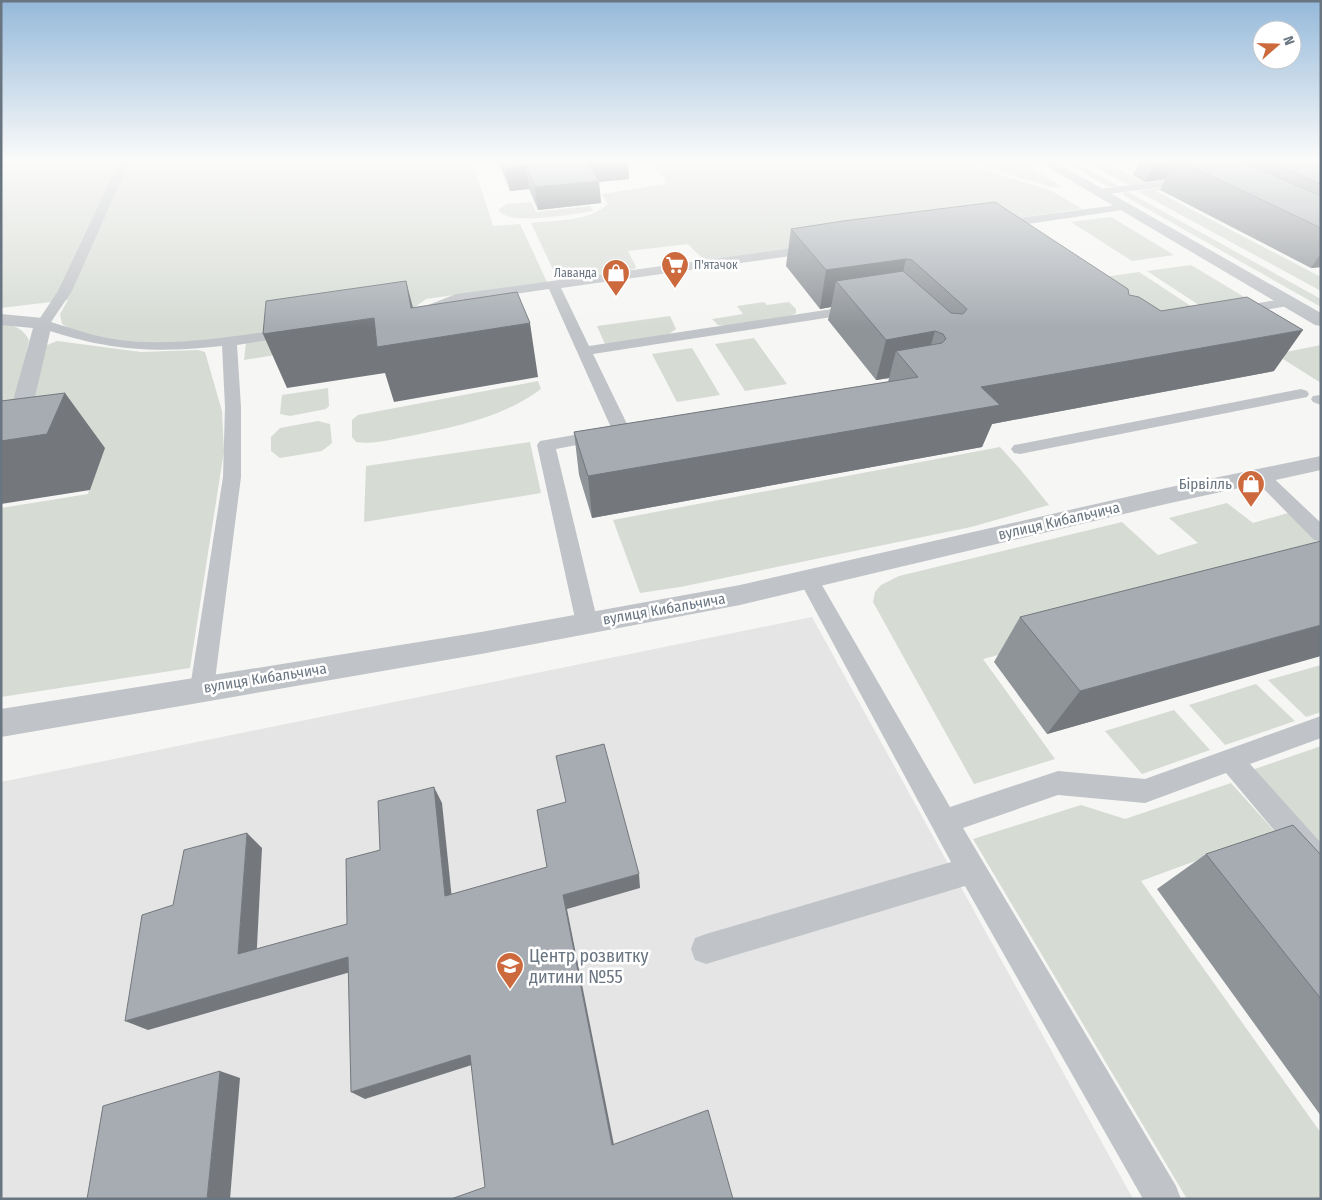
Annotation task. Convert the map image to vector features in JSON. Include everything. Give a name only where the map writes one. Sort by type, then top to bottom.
[{"type":"street","points":[[1140,216],[1321,321]]},
{"type":"street","points":[[1,319],[43,324],[15,435],[1,437]]},
{"type":"street","name":"вулиця Кибальчича","points":[[1,723],[471,644],[740,594],[1321,463]]},
{"type":"lane","points":[[99,216],[65,291],[43,324],[73,336],[128,346],[163,348],[229,342],[309,330]]},
{"type":"lane","points":[[979,227],[1059,216]]},
{"type":"lane","points":[[404,317],[414,316],[456,298],[833,247]]},
{"type":"lane","points":[[553,284],[622,432]]},
{"type":"lane","points":[[1219,314],[1289,302]]},
{"type":"lane","points":[[584,351],[868,308]]},
{"type":"lane","points":[[202,688],[232,477],[233,407],[229,342]]},
{"type":"lane","points":[[1020,449],[1301,394]]},
{"type":"lane","points":[[587,623],[546,445],[661,425]]},
{"type":"lane","points":[[1261,476],[1321,535]]},
{"type":"lane","points":[[808,578],[971,870],[1163,1199]]},
{"type":"lane","points":[[944,822],[1058,783],[1145,791],[1321,727]]},
{"type":"lane","points":[[1230,759],[1321,864]]},
{"type":"lane","points":[[706,948],[971,870]]},
{"type":"shaded area","points":[[1,216],[490,216],[493,226],[520,224],[547,282],[426,299],[407,313],[212,341],[175,344],[112,340],[70,329],[62,324],[60,314],[68,300],[1,308]]},
{"type":"shaded area","points":[[509,216],[558,216],[543,218],[516,218]]},
{"type":"shaded area","points":[[1031,216],[708,260],[702,258],[688,244],[628,251],[636,267],[634,269],[558,280],[531,223],[581,217]]},
{"type":"shaded area","points":[[1160,216],[1171,216],[1321,299],[1321,307]]},
{"type":"shaded area","points":[[1183,216],[1204,216],[1321,277],[1321,291]]},
{"type":"shaded area","points":[[1111,217],[1174,255],[1132,261],[1071,222]]},
{"type":"shaded area","points":[[1191,265],[1251,301],[1205,309],[1147,271]]},
{"type":"shaded area","points":[[1139,272],[1197,310],[1123,322],[1069,282]]},
{"type":"shaded area","points":[[764,302],[767,305],[789,302],[796,309],[796,313],[790,316],[726,326],[718,325],[712,319],[743,314],[737,306]]},
{"type":"shaded area","points":[[670,316],[676,329],[669,334],[605,344],[597,326]]},
{"type":"shaded area","points":[[1,322],[21,330],[29,340],[10,424],[1,426]]},
{"type":"shaded area","points":[[350,327],[275,355],[244,360],[246,343]]},
{"type":"shaded area","points":[[754,338],[787,384],[745,391],[715,344]]},
{"type":"shaded area","points":[[57,341],[141,352],[198,350],[205,352],[222,411],[224,451],[190,668],[1,697],[1,508],[88,494],[101,446],[26,422],[45,346]]},
{"type":"shaded area","points":[[1321,345],[1321,383],[1283,359],[1286,352]]},
{"type":"shaded area","points":[[692,348],[720,395],[677,402],[652,354]]},
{"type":"shaded area","points":[[538,381],[541,389],[527,399],[478,420],[444,429],[376,442],[356,442],[352,437],[352,420],[358,415]]},
{"type":"shaded area","points":[[328,388],[329,406],[326,409],[290,416],[280,414],[282,395]]},
{"type":"shaded area","points":[[318,421],[330,424],[332,443],[322,451],[280,458],[271,451],[271,437],[280,428]]},
{"type":"shaded area","points":[[530,442],[541,493],[364,522],[366,466]]},
{"type":"shaded area","points":[[1000,447],[1049,505],[971,527],[680,587],[640,593],[613,520]]},
{"type":"shaded area","points":[[1227,503],[1253,523],[1288,513],[1321,546],[1298,576],[983,659],[1055,759],[974,784],[873,602],[875,592],[881,585],[899,576],[1122,522],[1158,555],[1198,543],[1169,518]]},
{"type":"shaded area","name":"Центр розвитку дитини №55","points":[[812,617],[1133,1199],[1,1199],[1,782]]},
{"type":"shaded area","points":[[1321,665],[1321,712],[1306,717],[1268,680]]},
{"type":"shaded area","points":[[1256,684],[1295,721],[1225,745],[1189,705]]},
{"type":"shaded area","points":[[1174,710],[1210,750],[1142,774],[1105,731]]},
{"type":"shaded area","points":[[1321,746],[1321,845],[1252,770]]},
{"type":"shaded area","points":[[1231,783],[1321,883],[1236,846],[1141,881],[1321,1133],[1321,1199],[1187,1199],[973,839],[1081,805],[1125,819]]},
{"type":"building","points":[[883,216],[1016,216],[1128,289],[1129,295],[1139,297],[1161,311],[1247,297],[1303,330],[981,387],[1000,405],[588,476],[574,432],[918,377],[896,351],[942,343],[946,339],[943,334],[935,331],[886,340],[836,281],[903,271],[951,313],[963,314],[967,309],[912,260],[906,259],[826,270],[791,229]]},
{"type":"building","points":[[1296,216],[1321,216],[1321,228]]},
{"type":"building","points":[[406,281],[411,308],[517,292],[530,323],[377,347],[374,318],[263,334],[266,301]]},
{"type":"building","points":[[65,393],[47,434],[1,441],[1,401]]},
{"type":"building","points":[[1321,541],[1321,625],[1080,691],[1020,617]]},
{"type":"building","name":"Центр розвитку дитини №55","points":[[604,744],[639,874],[563,895],[612,1145],[708,1110],[733,1199],[451,1199],[485,1187],[470,1055],[351,1092],[348,957],[125,1021],[142,915],[173,905],[184,850],[247,833],[238,954],[347,924],[346,859],[380,850],[378,801],[434,787],[445,896],[547,867],[537,810],[566,802],[556,756]]},
{"type":"building","points":[[1293,825],[1321,855],[1321,999],[1206,854]]},
{"type":"building","points":[[220,1071],[207,1199],[87,1199],[103,1106]]},
{"type":"place","name":"П'ятачок","points":[[675,289]]},
{"type":"place","name":"Лаванда","points":[[616,297]]},
{"type":"place","name":"Бірвілль","points":[[1251,508]]},
{"type":"place","name":"Центр розвитку дитини №55","points":[[510,990]]}]
